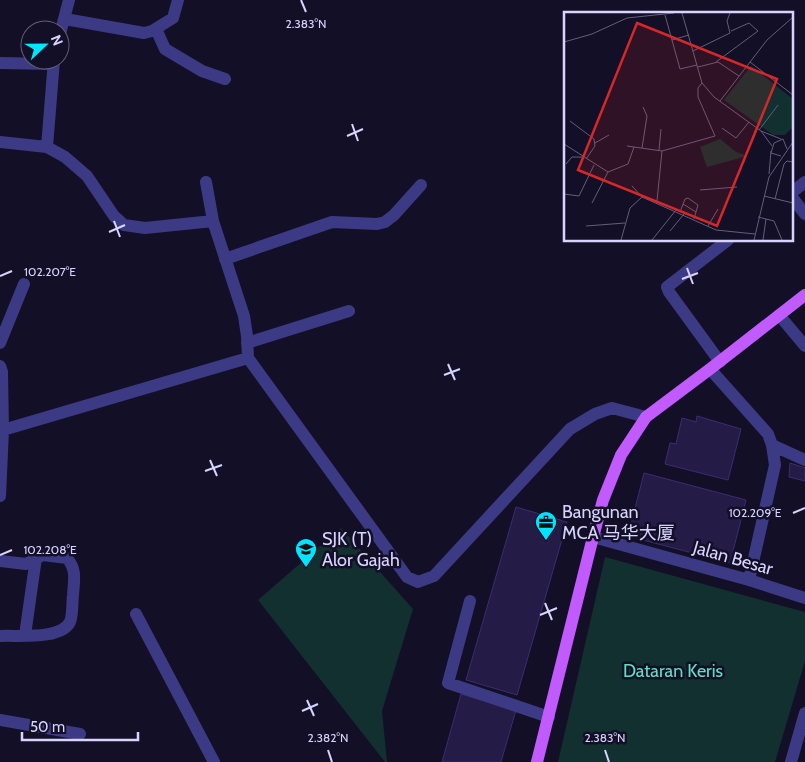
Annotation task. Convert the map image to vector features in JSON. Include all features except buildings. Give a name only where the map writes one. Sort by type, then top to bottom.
[{"type":"main road","points":[[537,762],[603,500],[620,455],[646,417],[715,366],[805,295]]},
{"type":"street","points":[[69,0],[65,19],[144,32],[156,29],[173,18],[178,0]]},
{"type":"street","points":[[156,29],[165,50],[202,71],[225,79]]},
{"type":"street","points":[[0,63],[20,63]]},
{"type":"street","points":[[47,146],[53,70]]},
{"type":"street","points":[[0,142],[47,146],[65,157],[87,176],[114,216],[124,226],[145,228],[213,221]]},
{"type":"street","points":[[206,182],[213,221],[244,316],[248,358],[407,577],[418,582],[434,576],[570,429],[596,414],[612,408],[646,417]]},
{"type":"street","points":[[792,194],[805,182]]},
{"type":"street","points":[[225,260],[332,222],[376,224],[385,222],[394,215],[421,184]]},
{"type":"street","points":[[792,196],[805,214]]},
{"type":"street","points":[[727,241],[667,287],[715,366],[768,434],[772,445],[776,465],[749,580]]},
{"type":"street","points":[[0,343],[24,284]]},
{"type":"street","points":[[247,343],[349,310]]},
{"type":"street","points":[[779,315],[805,346]]},
{"type":"street","points":[[3,430],[248,358]]},
{"type":"street","points":[[0,366],[2,372],[3,430],[0,496]]},
{"type":"street","points":[[772,445],[805,460]]},
{"type":"street","name":"Jalan Besar","points":[[593,537],[749,580],[805,598]]},
{"type":"street","points":[[0,562],[26,564],[43,555],[67,558],[72,564],[75,573],[70,622],[61,631],[56,633],[0,636]]},
{"type":"street","points":[[25,635],[36,558]]},
{"type":"street","points":[[470,601],[448,683],[549,717]]},
{"type":"street","points":[[136,614],[214,762]]},
{"type":"street","points":[[791,762],[805,713]]},
{"type":"street","points":[[0,720],[80,734]]},
{"type":"green space","points":[[341,528],[413,609],[382,711],[387,762],[385,762],[258,600]]},
{"type":"green space","name":"Dataran Keris","points":[[605,557],[805,612],[805,661],[775,762],[558,762]]},
{"type":"place","name":"Bangunan MCA 马华大厦","points":[[546,541]]},
{"type":"place","name":"SJK (T) Alor Gajah","points":[[306,568]]}]
